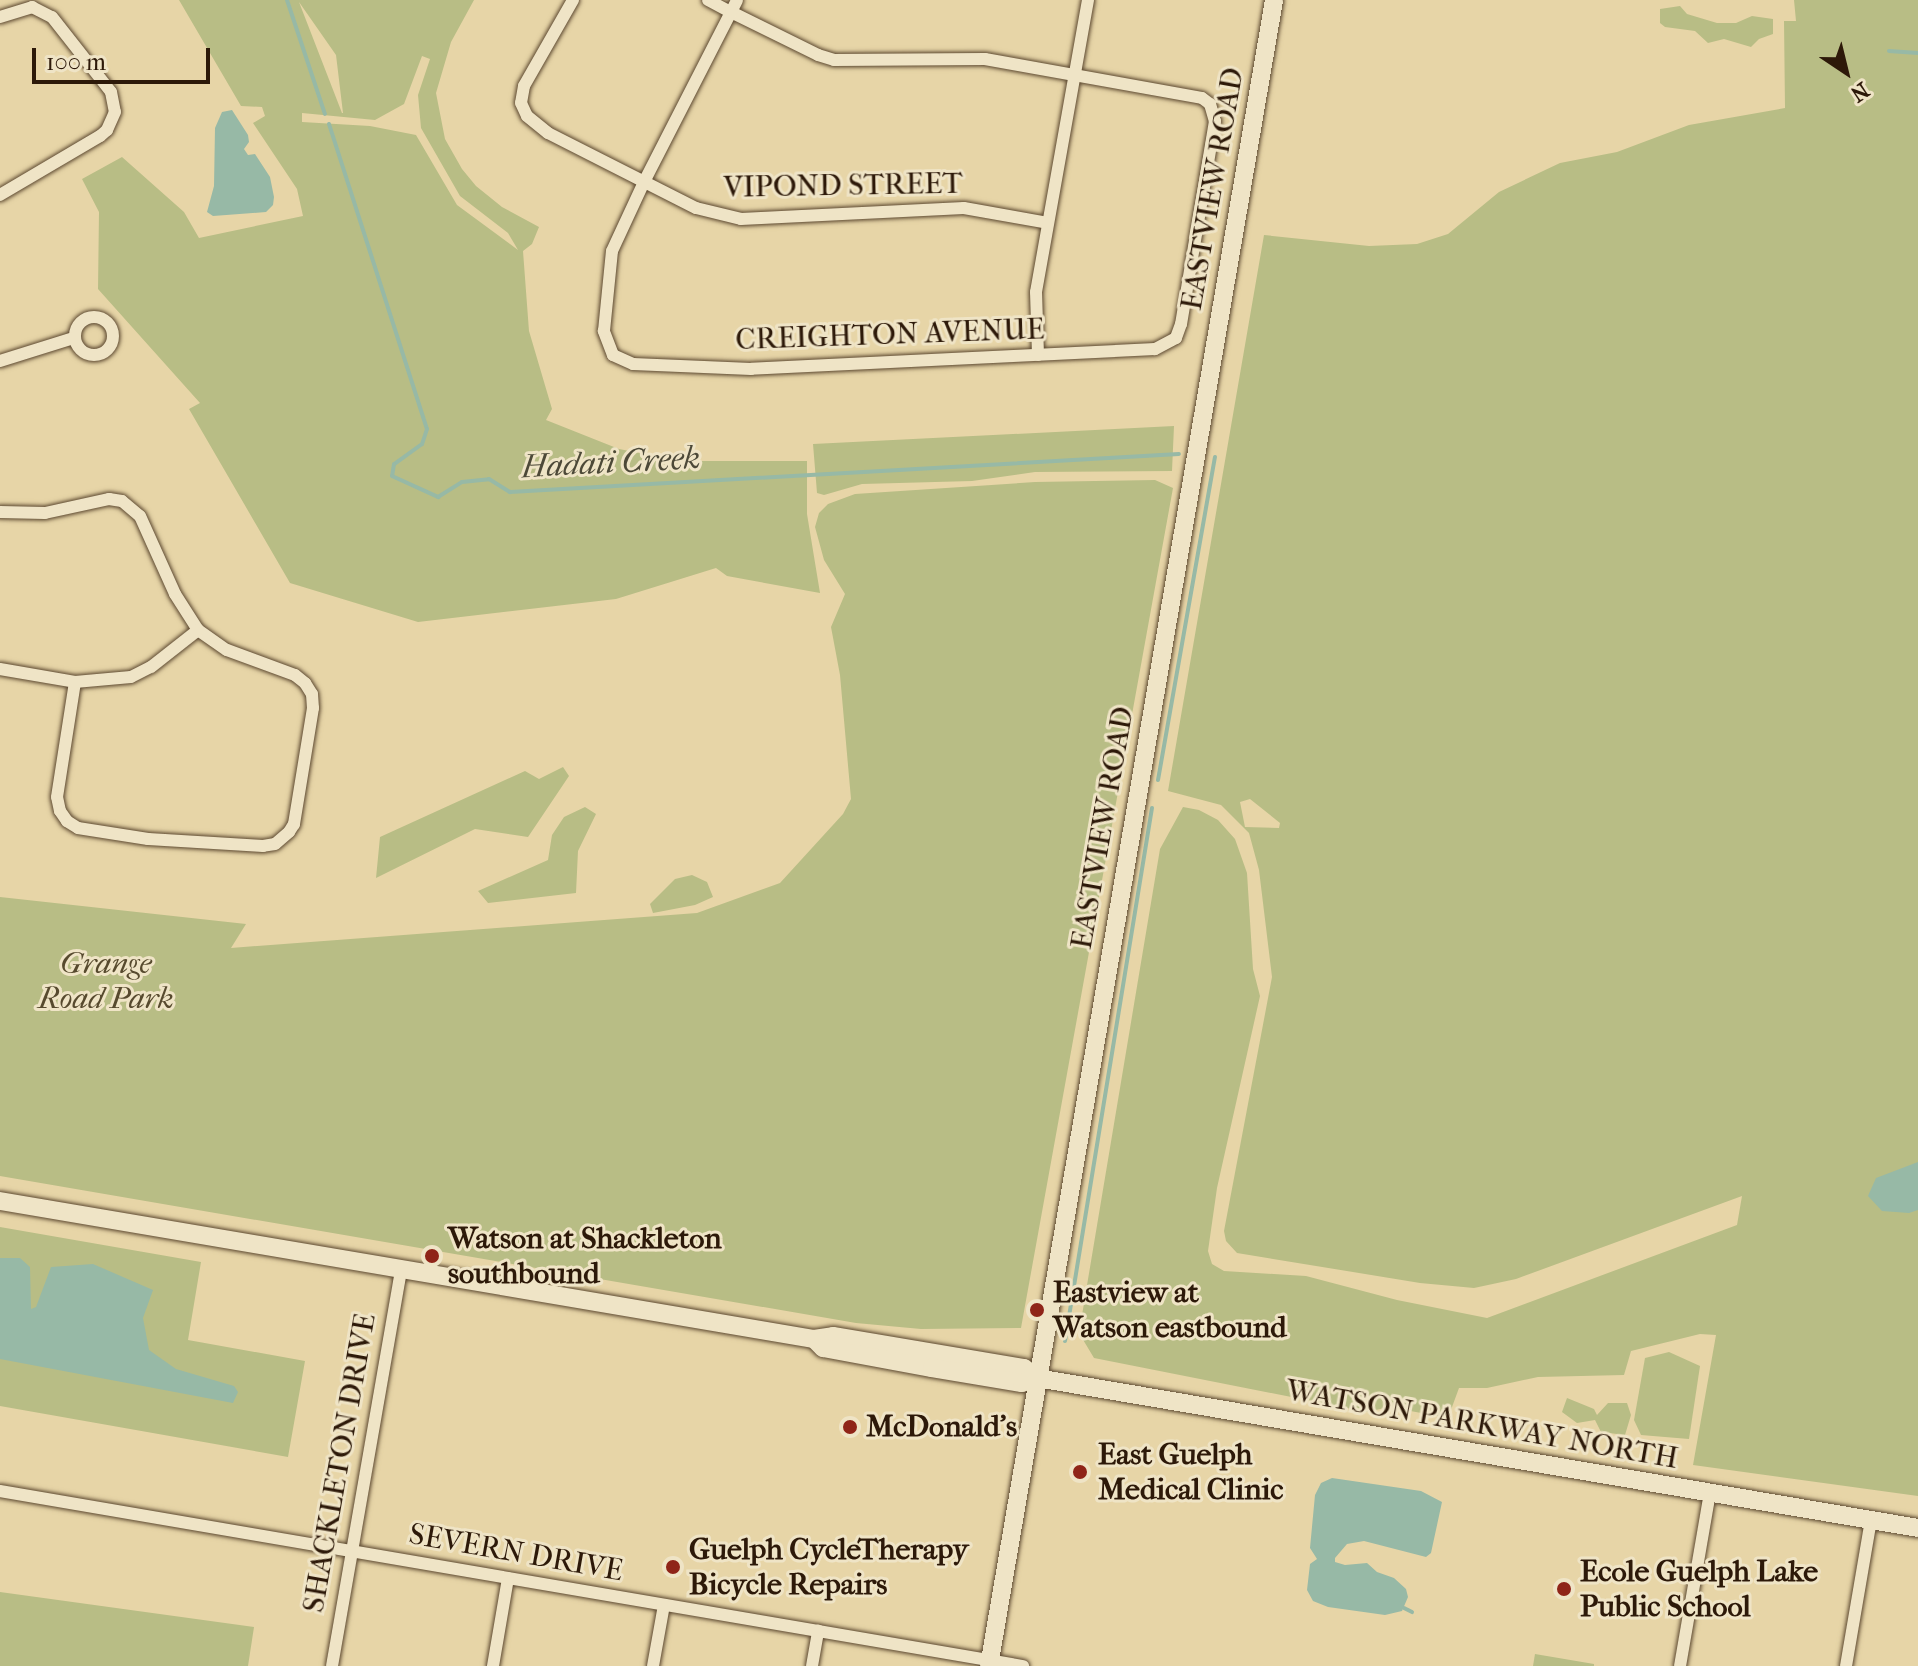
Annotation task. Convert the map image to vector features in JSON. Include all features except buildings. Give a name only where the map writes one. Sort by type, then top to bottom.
[{"type":"main road","name":"EASTVIEW ROAD","points":[[990,1663],[1274,0]]},
{"type":"main road","name":"WATSON PARKWAY NORTH","points":[[0,1201],[814,1339],[833,1336],[1024,1368],[1037,1378],[1918,1528]]},
{"type":"street","name":"VIPOND STREET","points":[[573,0],[524,86],[521,103],[527,116],[548,133],[696,208],[726,217],[964,208],[1048,223]]},
{"type":"street","points":[[708,0],[734,6],[834,60],[867,62],[965,57],[1074,75]]},
{"type":"street","points":[[1038,355],[1036,292],[1088,0]]},
{"type":"street","name":"CREIGHTON AVENUE","points":[[734,6],[618,234],[608,269],[604,331],[613,355],[623,362],[751,369],[1155,349],[1176,338],[1215,121],[1210,104],[1189,93],[1074,75]]},
{"type":"street","points":[[0,17],[32,7],[52,17],[111,92],[115,112],[107,130],[100,136],[0,195]]},
{"type":"street","points":[[0,361],[74,338]]},
{"type":"street","points":[[0,512],[45,513],[109,499],[133,507],[175,594],[198,630],[227,650],[295,675],[312,694],[313,708],[294,824],[275,844],[148,839],[78,828],[67,821],[60,811],[57,797],[75,682]]},
{"type":"street","points":[[0,669],[75,682],[131,677],[151,667],[198,630]]},
{"type":"street","name":"SHACKLETON DRIVE","points":[[332,1666],[401,1269]]},
{"type":"street","name":"SEVERN DRIVE","points":[[0,1491],[990,1663],[1023,1666]]},
{"type":"street","points":[[1680,1666],[1710,1492]]},
{"type":"street","points":[[1846,1666],[1871,1520]]},
{"type":"street","points":[[493,1666],[508,1578]]},
{"type":"street","points":[[653,1666],[664,1605]]},
{"type":"street","points":[[812,1666],[818,1631]]},
{"type":"green space","points":[[179,0],[474,0],[451,42],[436,93],[445,139],[462,169],[476,186],[502,207],[539,227],[532,244],[523,251],[529,331],[552,409],[546,420],[619,449],[681,461],[807,461],[807,514],[820,593],[727,576],[716,568],[616,599],[418,622],[290,583],[189,409],[200,403],[98,289],[99,212],[82,179],[122,157],[184,212],[199,238],[303,216],[297,189],[253,123],[265,116],[262,107],[241,106]],"holes":[[[299,2],[336,55],[343,113],[342,113]],[[422,56],[430,59],[418,95],[421,128],[460,196],[508,233],[518,250],[457,205],[416,135],[370,126],[302,122],[302,113],[375,120],[404,104]]]},
{"type":"green space","points":[[1794,0],[1918,0],[1918,1496],[1693,1465],[1716,1335],[1700,1334],[1631,1351],[1624,1375],[1538,1377],[1487,1388],[1459,1388],[1448,1418],[1389,1407],[1367,1412],[1094,1358],[1079,1333],[1160,849],[1183,807],[1199,810],[1218,820],[1235,839],[1247,873],[1253,969],[1260,996],[1217,1188],[1208,1251],[1212,1264],[1224,1271],[1306,1276],[1397,1300],[1487,1318],[1737,1225],[1742,1196],[1516,1279],[1474,1288],[1420,1283],[1237,1253],[1226,1241],[1224,1231],[1272,977],[1259,870],[1249,833],[1221,805],[1168,791],[1264,235],[1369,246],[1417,244],[1448,234],[1499,192],[1560,163],[1617,152],[1689,125],[1785,108],[1784,21],[1796,21]],"holes":[[[1250,799],[1280,823],[1279,828],[1245,827],[1240,802]]]},
{"type":"green space","points":[[1680,6],[1687,14],[1717,23],[1736,23],[1752,16],[1773,19],[1773,34],[1759,39],[1751,47],[1724,39],[1708,43],[1695,31],[1665,27],[1660,23],[1660,9]]},
{"type":"green space","points":[[1174,426],[1172,471],[1035,472],[972,481],[862,484],[824,495],[817,493],[813,444]]},
{"type":"green space","name":"Grange Road Park","points":[[1155,480],[1173,488],[1021,1328],[921,1329],[856,1323],[0,1176],[0,897],[246,924],[231,948],[697,913],[780,883],[843,814],[851,799],[840,675],[831,627],[845,594],[824,560],[815,527],[819,513],[828,504],[855,494],[1035,482]]},
{"type":"green space","points":[[563,767],[569,776],[528,837],[475,829],[376,878],[380,837],[525,771],[539,779]]},
{"type":"green space","points":[[585,807],[596,814],[578,851],[576,893],[488,903],[478,891],[548,860],[552,835],[564,817]]},
{"type":"green space","points":[[692,875],[707,882],[713,897],[695,905],[653,913],[650,904],[675,879]]},
{"type":"green space","points":[[0,1227],[201,1262],[188,1340],[305,1361],[288,1457],[0,1406]]},
{"type":"green space","points":[[1669,1352],[1700,1366],[1689,1439],[1641,1435],[1634,1420],[1645,1358]]},
{"type":"green space","points":[[1567,1398],[1594,1409],[1597,1415],[1608,1403],[1627,1403],[1631,1415],[1625,1435],[1601,1432],[1595,1420],[1577,1423],[1562,1412]]},
{"type":"green space","points":[[0,1592],[254,1627],[248,1666],[0,1666]]},
{"type":"green space","points":[[1535,1654],[1594,1664],[1594,1666],[1533,1666]]},
{"type":"shaded area","points":[[232,110],[248,135],[249,142],[244,149],[248,155],[255,154],[270,177],[273,205],[266,212],[213,216],[207,212],[214,186],[215,128],[222,112]]},
{"type":"shaded area","points":[[1918,1162],[1918,1210],[1909,1213],[1882,1211],[1868,1196],[1876,1178]]},
{"type":"shaded area","points":[[0,1258],[20,1258],[30,1267],[31,1309],[36,1307],[51,1267],[93,1264],[153,1290],[143,1318],[149,1350],[176,1369],[234,1386],[238,1392],[233,1403],[0,1359]]},
{"type":"shaded area","points":[[1332,1478],[1421,1491],[1442,1502],[1431,1553],[1426,1557],[1364,1541],[1347,1544],[1335,1558],[1335,1562],[1345,1565],[1367,1563],[1377,1572],[1394,1578],[1406,1589],[1408,1597],[1402,1611],[1385,1615],[1328,1607],[1313,1601],[1307,1590],[1310,1564],[1317,1559],[1310,1548],[1315,1495],[1321,1483]]},
{"type":"waterway","name":"Hadati Creek","points":[[287,0],[325,114]]},
{"type":"waterway","points":[[1889,51],[1918,53]]},
{"type":"waterway","name":"Hadati Creek","points":[[329,124],[427,429],[422,444],[394,464],[392,476],[438,497],[462,482],[489,479],[510,492],[1179,454]]},
{"type":"waterway","points":[[1158,780],[1215,457]]},
{"type":"waterway","points":[[1065,1341],[1152,808]]},
{"type":"waterway","points":[[1404,1608],[1412,1612]]},
{"type":"place","name":"Watson at Shackleton southbound","points":[[432,1256]]},
{"type":"place","name":"Eastview at Watson eastbound","points":[[1037,1310]]},
{"type":"place","name":"McDonald's","points":[[850,1427]]},
{"type":"place","name":"East Guelph Medical Clinic","points":[[1080,1472]]},
{"type":"place","name":"Guelph CycleTherapy Bicycle Repairs","points":[[673,1567]]},
{"type":"place","name":"Ecole Guelph Lake Public School","points":[[1564,1589]]}]
